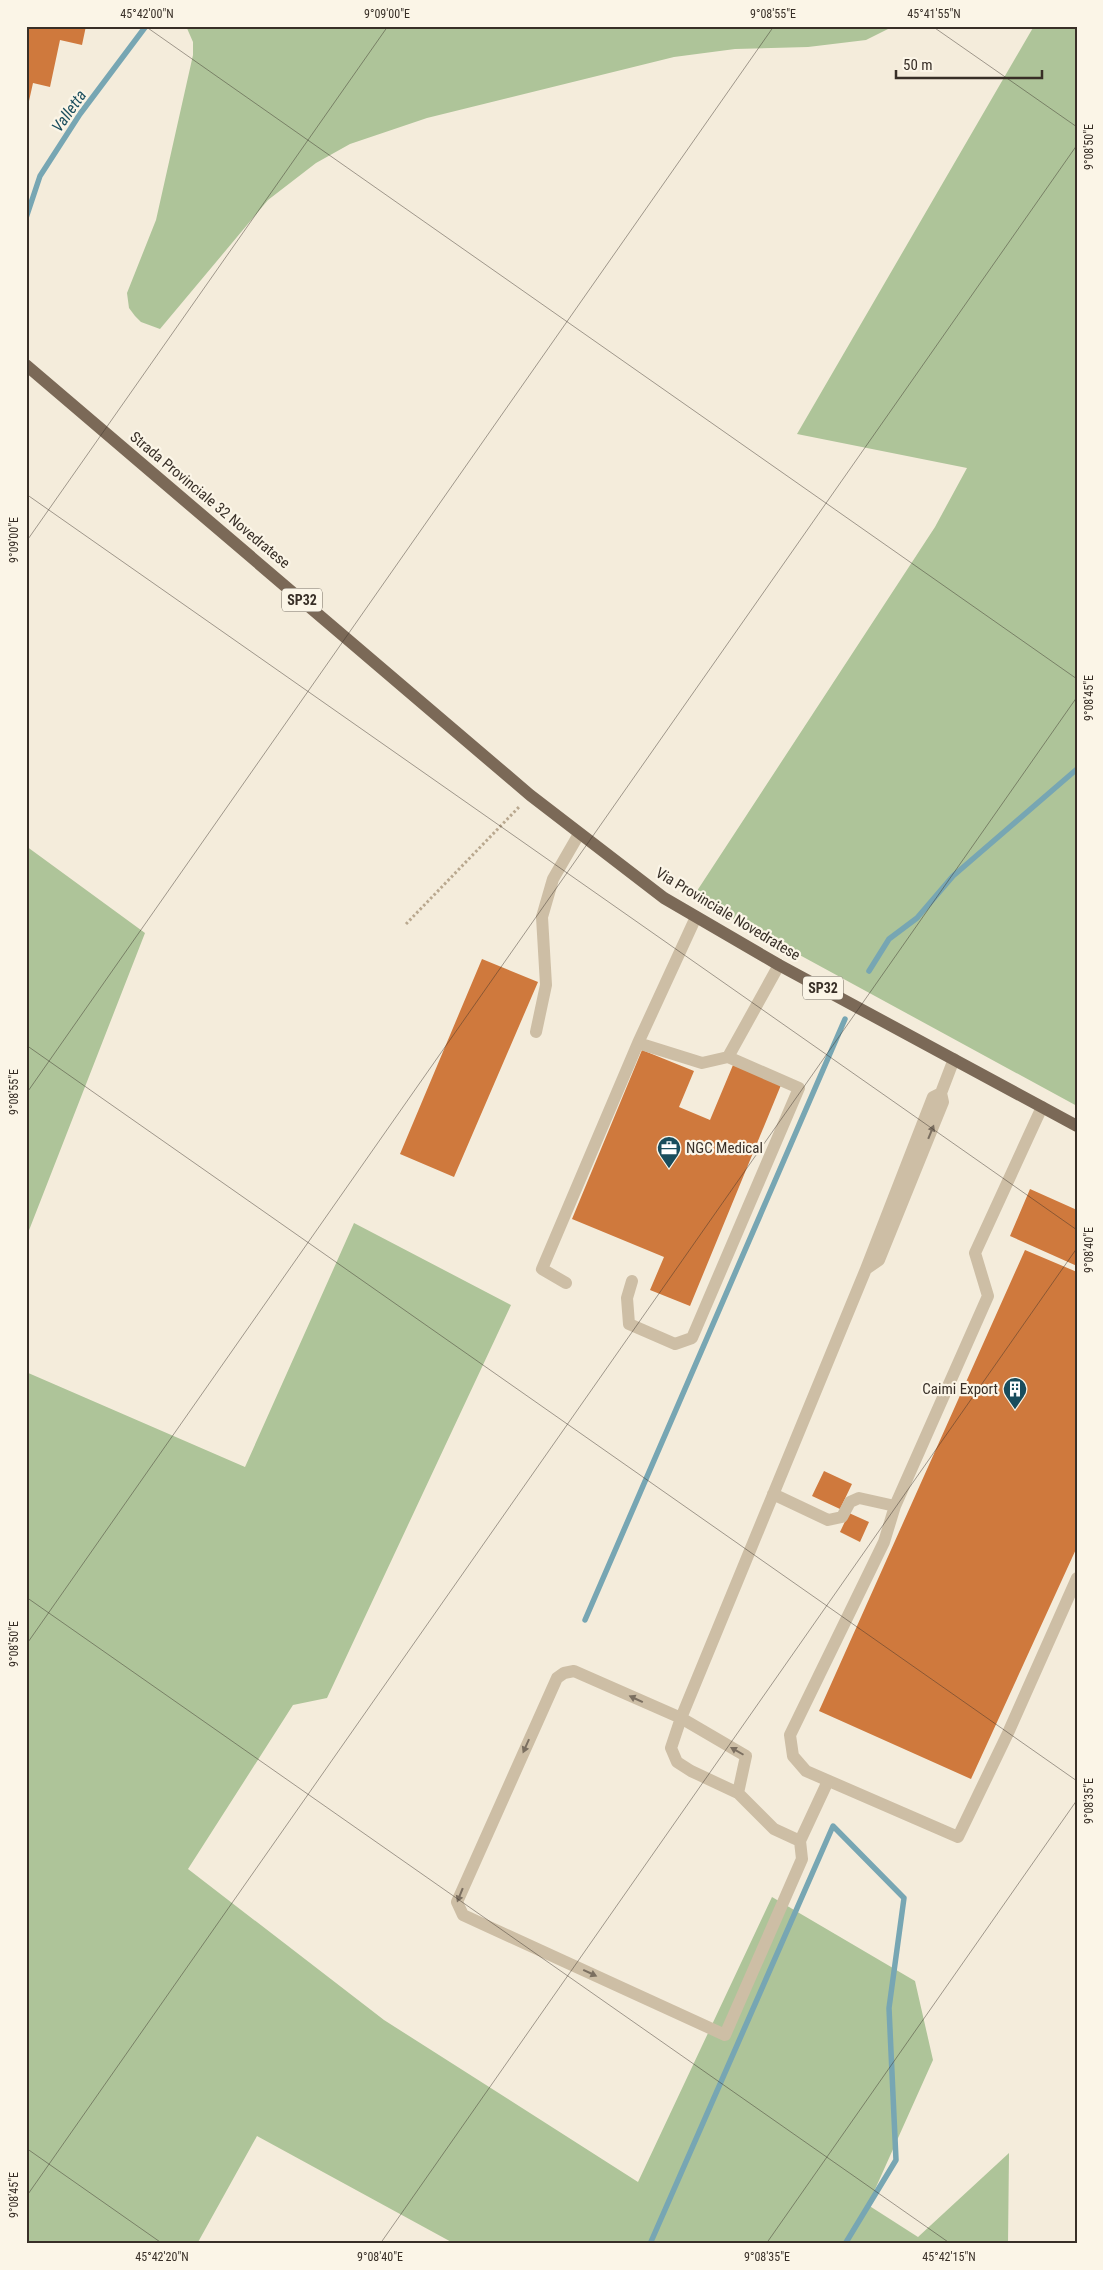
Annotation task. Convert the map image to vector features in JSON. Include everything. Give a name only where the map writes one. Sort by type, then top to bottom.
[{"type":"main road","name":"Strada Provinciale 32 Novedratese","points":[[26,365],[530,795],[579,834]]},
{"type":"main road","name":"Via Provinciale Novedratese","points":[[579,834],[664,898],[696,917],[779,965],[1077,1126]]},
{"type":"lane","points":[[536,1032],[546,985],[542,917],[554,879],[579,834]]},
{"type":"lane","points":[[566,1283],[542,1270],[638,1043],[696,917]]},
{"type":"lane","points":[[728,1057],[779,965]]},
{"type":"lane","points":[[632,1280],[627,1298],[629,1324],[675,1344],[692,1338],[799,1088],[728,1057],[702,1063],[638,1043]]},
{"type":"lane","points":[[800,1841],[774,1829],[738,1793],[691,1771],[678,1762],[672,1748],[681,1718],[866,1268],[933,1097],[941,1093],[954,1059]]},
{"type":"lane","points":[[1042,1107],[975,1253],[988,1296],[895,1506],[884,1542],[790,1735],[793,1756],[806,1771],[958,1837],[1008,1733],[1077,1578]]},
{"type":"lane","points":[[773,1494],[828,1520],[842,1517],[850,1502],[859,1498],[895,1506]]},
{"type":"lane","points":[[738,1793],[746,1756],[681,1718],[574,1671],[564,1672],[557,1678],[457,1902],[463,1915],[725,2036],[802,1859],[800,1841],[828,1781]]},
{"type":"path","points":[[406,924],[530,795]]},
{"type":"green space","points":[[186,26],[894,26],[866,40],[808,47],[735,49],[674,57],[427,118],[350,144],[316,163],[268,200],[160,329],[141,322],[135,316],[129,308],[127,293],[156,220],[193,55],[193,42]]},
{"type":"green space","points":[[1034,26],[1077,26],[1077,1106],[693,897],[935,527],[967,468],[797,434]]},
{"type":"green space","points":[[26,846],[145,933],[26,1238]]},
{"type":"green space","points":[[354,1223],[511,1305],[327,1698],[293,1705],[188,1869],[384,2020],[638,2182],[772,1897],[915,1981],[933,2060],[868,2205],[918,2237],[1009,2153],[1008,2244],[455,2244],[257,2136],[197,2244],[26,2244],[26,1372],[245,1467]]},
{"type":"building","points":[[26,26],[86,26],[82,45],[60,40],[50,87],[33,83],[27,110]]},
{"type":"building","points":[[482,959],[538,982],[454,1177],[400,1154]]},
{"type":"building","name":"NGC Medical","points":[[642,1050],[694,1071],[679,1107],[710,1120],[733,1065],[781,1085],[690,1306],[650,1290],[664,1257],[572,1219]]},
{"type":"building","points":[[1030,1189],[1077,1210],[1077,1266],[1010,1236]]},
{"type":"building","name":"Caimi Export","points":[[1025,1250],[1077,1272],[1077,1547],[971,1779],[819,1711]]},
{"type":"building","points":[[824,1471],[852,1484],[840,1509],[812,1496]]},
{"type":"building","points":[[849,1513],[869,1522],[860,1542],[840,1532]]},
{"type":"waterway","name":"Valletta","points":[[26,218],[40,176],[80,114],[146,26]]},
{"type":"waterway","points":[[869,971],[889,939],[917,918],[953,876],[1077,769]]},
{"type":"waterway","points":[[585,1620],[845,1019]]},
{"type":"waterway","points":[[650,2244],[833,1826],[904,1898],[889,2008],[896,2160],[845,2244]]},
{"type":"place","name":"NGC Medical","points":[[669,1169]]},
{"type":"place","name":"Caimi Export","points":[[1015,1410]]}]
